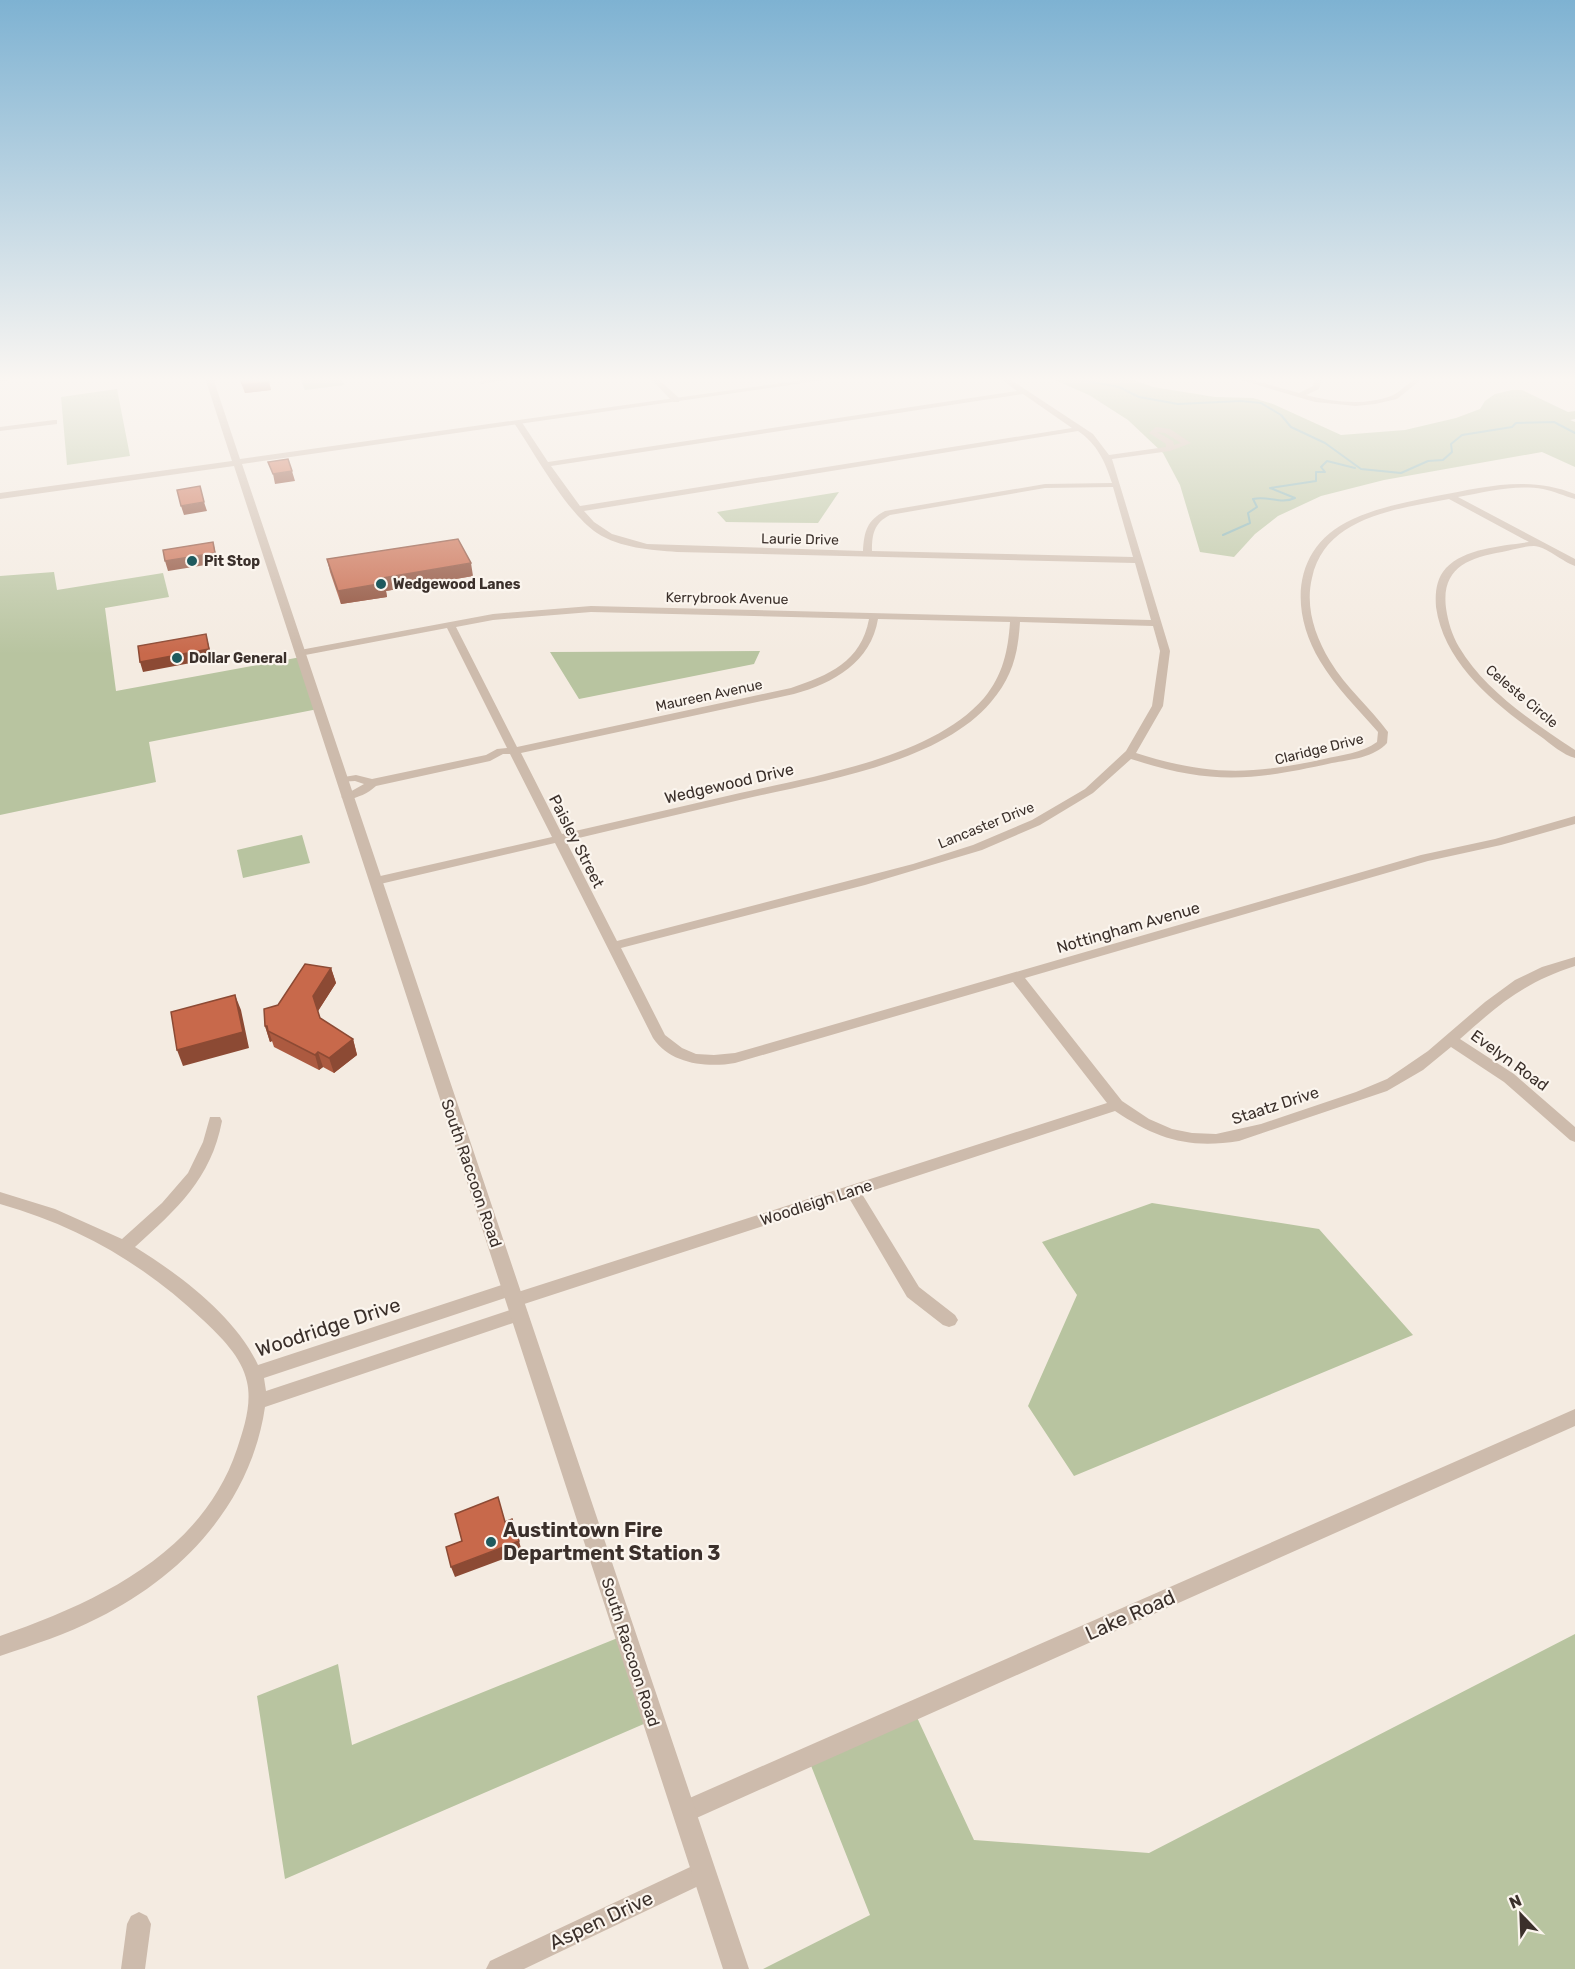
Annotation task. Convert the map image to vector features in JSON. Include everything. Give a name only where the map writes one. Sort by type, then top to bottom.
[{"type":"street","points":[[0,496],[182,470]]},
{"type":"street","name":"South Raccoon Road","points":[[240,470],[736,1969]]},
{"type":"street","name":"Laurie Drive","points":[[551,470],[579,509],[600,531],[620,540],[650,547],[1138,560]]},
{"type":"street","points":[[579,509],[823,470]]},
{"type":"street","name":"Lancaster Drive","points":[[613,946],[919,867],[979,848],[1028,826],[1066,805],[1103,778],[1128,754],[1154,714],[1164,680],[1165,651],[1112,470]]},
{"type":"street","name":"Claridge Drive","points":[[1128,754],[1189,772],[1247,777],[1276,774],[1377,747],[1382,743],[1383,732],[1337,680],[1316,644],[1305,611],[1306,576],[1317,548],[1327,537],[1342,527],[1382,511],[1451,497],[1523,483],[1548,486],[1575,497]]},
{"type":"street","points":[[867,554],[868,527],[874,520],[888,513],[1045,486],[1116,485]]},
{"type":"street","points":[[1451,497],[1575,563]]},
{"type":"street","name":"Celeste Circle","points":[[1537,543],[1475,556],[1454,566],[1447,573],[1440,591],[1443,621],[1459,654],[1489,689],[1575,755]]},
{"type":"street","name":"Kerrybrook Avenue","points":[[300,653],[450,625],[525,614],[591,609],[1158,623]]},
{"type":"street","name":"Maureen Avenue","points":[[372,783],[490,758],[501,751],[514,751],[782,694],[814,684],[841,671],[862,653],[873,630],[874,616]]},
{"type":"street","name":"Wedgewood Drive","points":[[376,881],[855,770],[919,747],[974,714],[1002,683],[1015,651],[1015,619]]},
{"type":"street","name":"Paisley Street","points":[[450,625],[660,1038],[676,1053],[690,1058]]},
{"type":"street","points":[[356,778],[372,783],[364,791],[345,789],[356,778]]},
{"type":"street","name":"Nottingham Avenue","points":[[690,1058],[718,1061],[735,1058],[1425,858],[1506,840],[1575,820]]},
{"type":"street","name":"Staatz Drive","points":[[1016,976],[1117,1105],[1135,1119],[1170,1134],[1203,1141],[1229,1139],[1381,1088],[1410,1072],[1522,982],[1575,961]]},
{"type":"street","name":"Evelyn Road","points":[[1449,1039],[1509,1078],[1575,1136]]},
{"type":"street","name":"Woodleigh Lane","points":[[515,1301],[1117,1105]]},
{"type":"street","points":[[123,1248],[171,1205],[192,1181],[209,1150],[216,1121]]},
{"type":"street","points":[[852,1190],[913,1292],[949,1320]]},
{"type":"street","name":"Woodridge Drive","points":[[0,1198],[71,1222],[123,1248],[175,1284],[198,1304],[243,1354],[254,1374],[515,1301]]},
{"type":"street","points":[[257,1402],[515,1301]]},
{"type":"street","points":[[0,1646],[101,1606],[144,1580],[181,1549],[217,1506],[233,1479],[248,1446],[257,1402],[254,1374]]},
{"type":"street","name":"Lake Road","points":[[684,1812],[1575,1417]]},
{"type":"street","name":"Aspen Drive","points":[[498,1969],[704,1872]]},
{"type":"street","points":[[133,1969],[139,1924]]},
{"type":"green space","points":[[1172,470],[1441,470],[1384,480],[1321,496],[1278,516],[1255,534],[1234,557],[1200,552],[1180,485]]},
{"type":"green space","points":[[839,492],[818,523],[726,522],[717,512]]},
{"type":"green space","points":[[54,572],[57,590],[163,573],[169,597],[105,608],[116,691],[301,657],[318,709],[149,742],[156,782],[0,815],[0,576]]},
{"type":"green space","points":[[760,651],[754,664],[579,699],[550,652]]},
{"type":"green space","points":[[302,835],[310,863],[243,878],[237,850]]},
{"type":"green space","points":[[1152,1203],[1319,1229],[1413,1335],[1074,1476],[1028,1406],[1077,1295],[1042,1242]]},
{"type":"green space","points":[[1575,1634],[1575,1969],[763,1969],[870,1915],[808,1758],[914,1711],[974,1840],[1149,1853]]},
{"type":"green space","points":[[625,1635],[653,1720],[285,1879],[257,1696],[338,1664],[352,1745]]},
{"type":"building","points":[[271,470],[292,471],[273,474]]},
{"type":"building","points":[[200,486],[204,502],[181,506],[177,490]]},
{"type":"building","points":[[458,539],[471,563],[382,578],[384,583],[338,591],[327,559]]},
{"type":"building","points":[[213,542],[215,553],[165,561],[163,550]]},
{"type":"building","points":[[206,634],[209,649],[140,662],[138,646]]},
{"type":"building","points":[[305,964],[331,968],[313,996],[320,1018],[353,1039],[329,1058],[318,1052],[315,1055],[268,1031],[265,1026],[264,1009],[278,1005]]},
{"type":"building","points":[[235,995],[243,1032],[177,1050],[171,1012]]},
{"type":"building","name":"Austintown Fire Department Station 3","points":[[498,1497],[505,1522],[512,1519],[519,1541],[451,1567],[446,1547],[462,1541],[455,1514]]},
{"type":"waterway","points":[[1223,535],[1250,523],[1248,513],[1257,507],[1253,499],[1284,501],[1295,498],[1270,488],[1316,481],[1316,472],[1325,472],[1323,470]]},
{"type":"waterway","points":[[1370,470],[1401,473],[1408,470]]},
{"type":"place","name":"Pit Stop","points":[[192,561]]},
{"type":"place","name":"Wedgewood Lanes","points":[[381,584]]},
{"type":"place","name":"Dollar General","points":[[177,658]]},
{"type":"place","name":"Austintown Fire Department Station 3","points":[[491,1542]]}]
